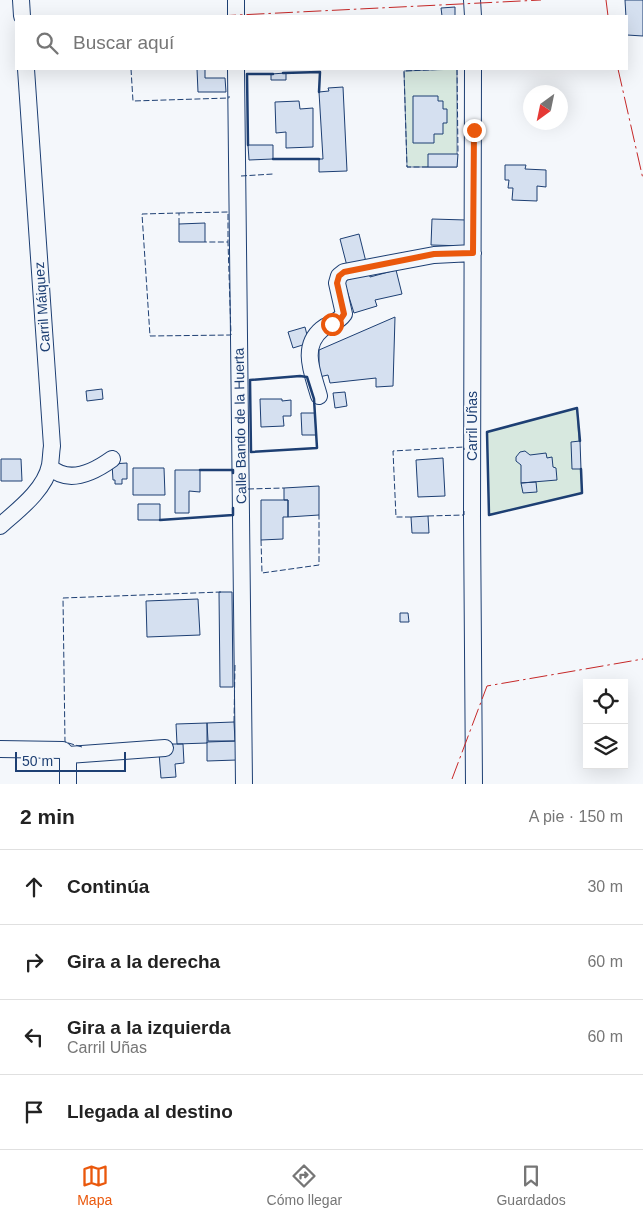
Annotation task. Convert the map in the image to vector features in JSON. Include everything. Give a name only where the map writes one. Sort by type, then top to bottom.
[{"type":"street","points":[[21,0],[22,15]]},
{"type":"street","points":[[236,0],[236,15]]},
{"type":"street","points":[[472,0],[473,15]]},
{"type":"street","name":"Carril Máiquez","points":[[0,526],[28,500],[41,484],[50,467],[52,446],[26,70]]},
{"type":"street","name":"Calle Bando de la Huerta","points":[[236,70],[244,784]]},
{"type":"street","name":"Carril Uñas","points":[[473,70],[472,518],[474,784]]},
{"type":"street","points":[[319,396],[309,362],[309,352],[311,342],[316,335],[323,328],[340,320],[344,314],[337,283],[339,276],[344,272],[434,254],[473,253]]},
{"type":"street","points":[[50,467],[56,473],[65,476],[78,475],[100,467],[112,459]]},
{"type":"street","points":[[68,755],[164,748]]},
{"type":"street","points":[[0,749],[63,750],[68,755],[68,784]]},
{"type":"shaded area","points":[[457,70],[457,167],[407,167],[404,71]]},
{"type":"shaded area","points":[[577,408],[582,493],[489,515],[487,432]]},
{"type":"building","points":[[625,0],[643,0],[643,36],[628,35],[628,15],[626,15]]},
{"type":"building","points":[[455,7],[455,15],[442,15],[441,8]]},
{"type":"building","points":[[197,70],[205,70],[205,78],[225,78],[226,92],[198,92]]},
{"type":"building","points":[[286,73],[286,80],[271,80],[271,74]]},
{"type":"building","points":[[343,87],[347,171],[319,172],[319,159],[323,159],[319,92],[329,91],[328,88]]},
{"type":"building","points":[[413,96],[438,96],[438,101],[443,101],[443,109],[447,109],[447,123],[443,123],[443,134],[434,134],[434,143],[413,143]]},
{"type":"building","points":[[299,101],[300,109],[313,108],[313,147],[286,148],[286,132],[276,133],[275,102]]},
{"type":"building","points":[[248,145],[273,145],[273,159],[249,160]]},
{"type":"building","points":[[428,154],[458,154],[457,167],[428,167]]},
{"type":"building","points":[[505,165],[526,165],[525,169],[546,170],[546,187],[537,186],[537,201],[512,200],[513,188],[508,188],[509,180],[505,180]]},
{"type":"building","points":[[432,219],[466,220],[466,246],[431,245]]},
{"type":"building","points":[[205,223],[205,242],[179,242],[179,224]]},
{"type":"building","points":[[359,234],[366,262],[347,266],[340,239]]},
{"type":"building","points":[[396,270],[402,294],[375,300],[377,306],[354,313],[344,281],[369,273],[370,277]]},
{"type":"building","points":[[395,317],[393,386],[376,387],[376,378],[330,383],[328,375],[319,377],[319,350]]},
{"type":"building","points":[[305,327],[309,343],[293,348],[288,332]]},
{"type":"building","points":[[102,389],[103,399],[87,401],[86,391]]},
{"type":"building","points":[[345,392],[347,406],[335,408],[333,393]]},
{"type":"building","points":[[260,399],[291,400],[291,416],[283,416],[284,426],[261,427]]},
{"type":"building","points":[[301,413],[315,413],[316,435],[302,435]]},
{"type":"building","points":[[580,441],[581,469],[572,469],[571,442]]},
{"type":"building","points":[[525,451],[530,455],[546,453],[547,458],[552,457],[553,467],[556,468],[557,480],[521,483],[521,465],[516,461],[516,457],[520,452]]},
{"type":"building","points":[[443,458],[445,496],[418,497],[416,460]]},
{"type":"building","points":[[1,459],[21,459],[22,481],[1,481]]},
{"type":"building","points":[[127,463],[127,479],[122,479],[122,484],[115,484],[112,464]]},
{"type":"building","points":[[133,468],[164,468],[165,495],[133,495]]},
{"type":"building","points":[[175,470],[200,470],[200,492],[189,491],[189,513],[175,513]]},
{"type":"building","points":[[536,482],[537,492],[523,493],[521,483]]},
{"type":"building","points":[[319,486],[319,515],[288,517],[288,500],[284,500],[284,488]]},
{"type":"building","points":[[261,500],[288,500],[288,517],[283,517],[283,539],[261,540]]},
{"type":"building","points":[[138,504],[160,504],[160,520],[138,520]]},
{"type":"building","points":[[428,516],[429,533],[412,533],[411,517]]},
{"type":"building","points":[[219,592],[232,592],[233,687],[220,687]]},
{"type":"building","points":[[198,599],[200,635],[147,637],[146,601]]},
{"type":"building","points":[[400,613],[408,613],[409,622],[400,622]]},
{"type":"building","points":[[234,722],[235,741],[208,741],[207,723]]},
{"type":"building","points":[[207,723],[207,743],[177,744],[176,724]]},
{"type":"building","points":[[236,741],[237,760],[207,761],[207,742]]},
{"type":"building","points":[[166,744],[183,744],[184,763],[175,764],[176,777],[161,778],[159,753]]},
{"type":"fence","points":[[131,70],[133,101],[229,98],[229,96]]},
{"type":"fence","points":[[426,70],[404,71],[407,167],[428,167]]},
{"type":"fence","points":[[457,70],[458,154]]},
{"type":"fence","points":[[241,176],[273,174]]},
{"type":"fence","points":[[179,213],[228,212],[228,242]]},
{"type":"fence","points":[[179,224],[179,213],[142,214],[150,336],[231,335],[228,242],[205,242]]},
{"type":"fence","points":[[411,517],[396,517],[393,451],[464,447],[464,450]]},
{"type":"fence","points":[[248,489],[284,488]]},
{"type":"fence","points":[[428,516],[464,515],[464,510]]},
{"type":"fence","points":[[261,540],[262,573],[319,565],[319,515]]},
{"type":"fence","points":[[82,747],[65,742],[63,598],[221,592]]},
{"type":"fence","points":[[234,722],[235,664]]},
{"type":"wall","points":[[283,73],[320,72],[319,92]]},
{"type":"wall","points":[[248,145],[247,74],[273,74]]},
{"type":"wall","points":[[273,159],[319,159]]},
{"type":"wall","points":[[300,376],[307,377],[314,399],[317,448],[251,452],[250,380],[300,376]]},
{"type":"wall","points":[[580,441],[577,408],[487,432],[489,515],[582,493],[581,469]]},
{"type":"wall","points":[[200,470],[233,470],[233,473]]},
{"type":"wall","points":[[160,520],[233,515],[233,508]]},
{"type":"power","points":[[238,15],[541,0]]},
{"type":"power","points":[[606,0],[608,15]]},
{"type":"power","points":[[618,70],[643,179]]},
{"type":"power","points":[[452,779],[487,686],[643,659]]},
{"type":"route","points":[[332,324],[340,320],[344,314],[344,307],[337,283],[339,276],[344,272],[434,254],[473,253],[474,130]]}]
